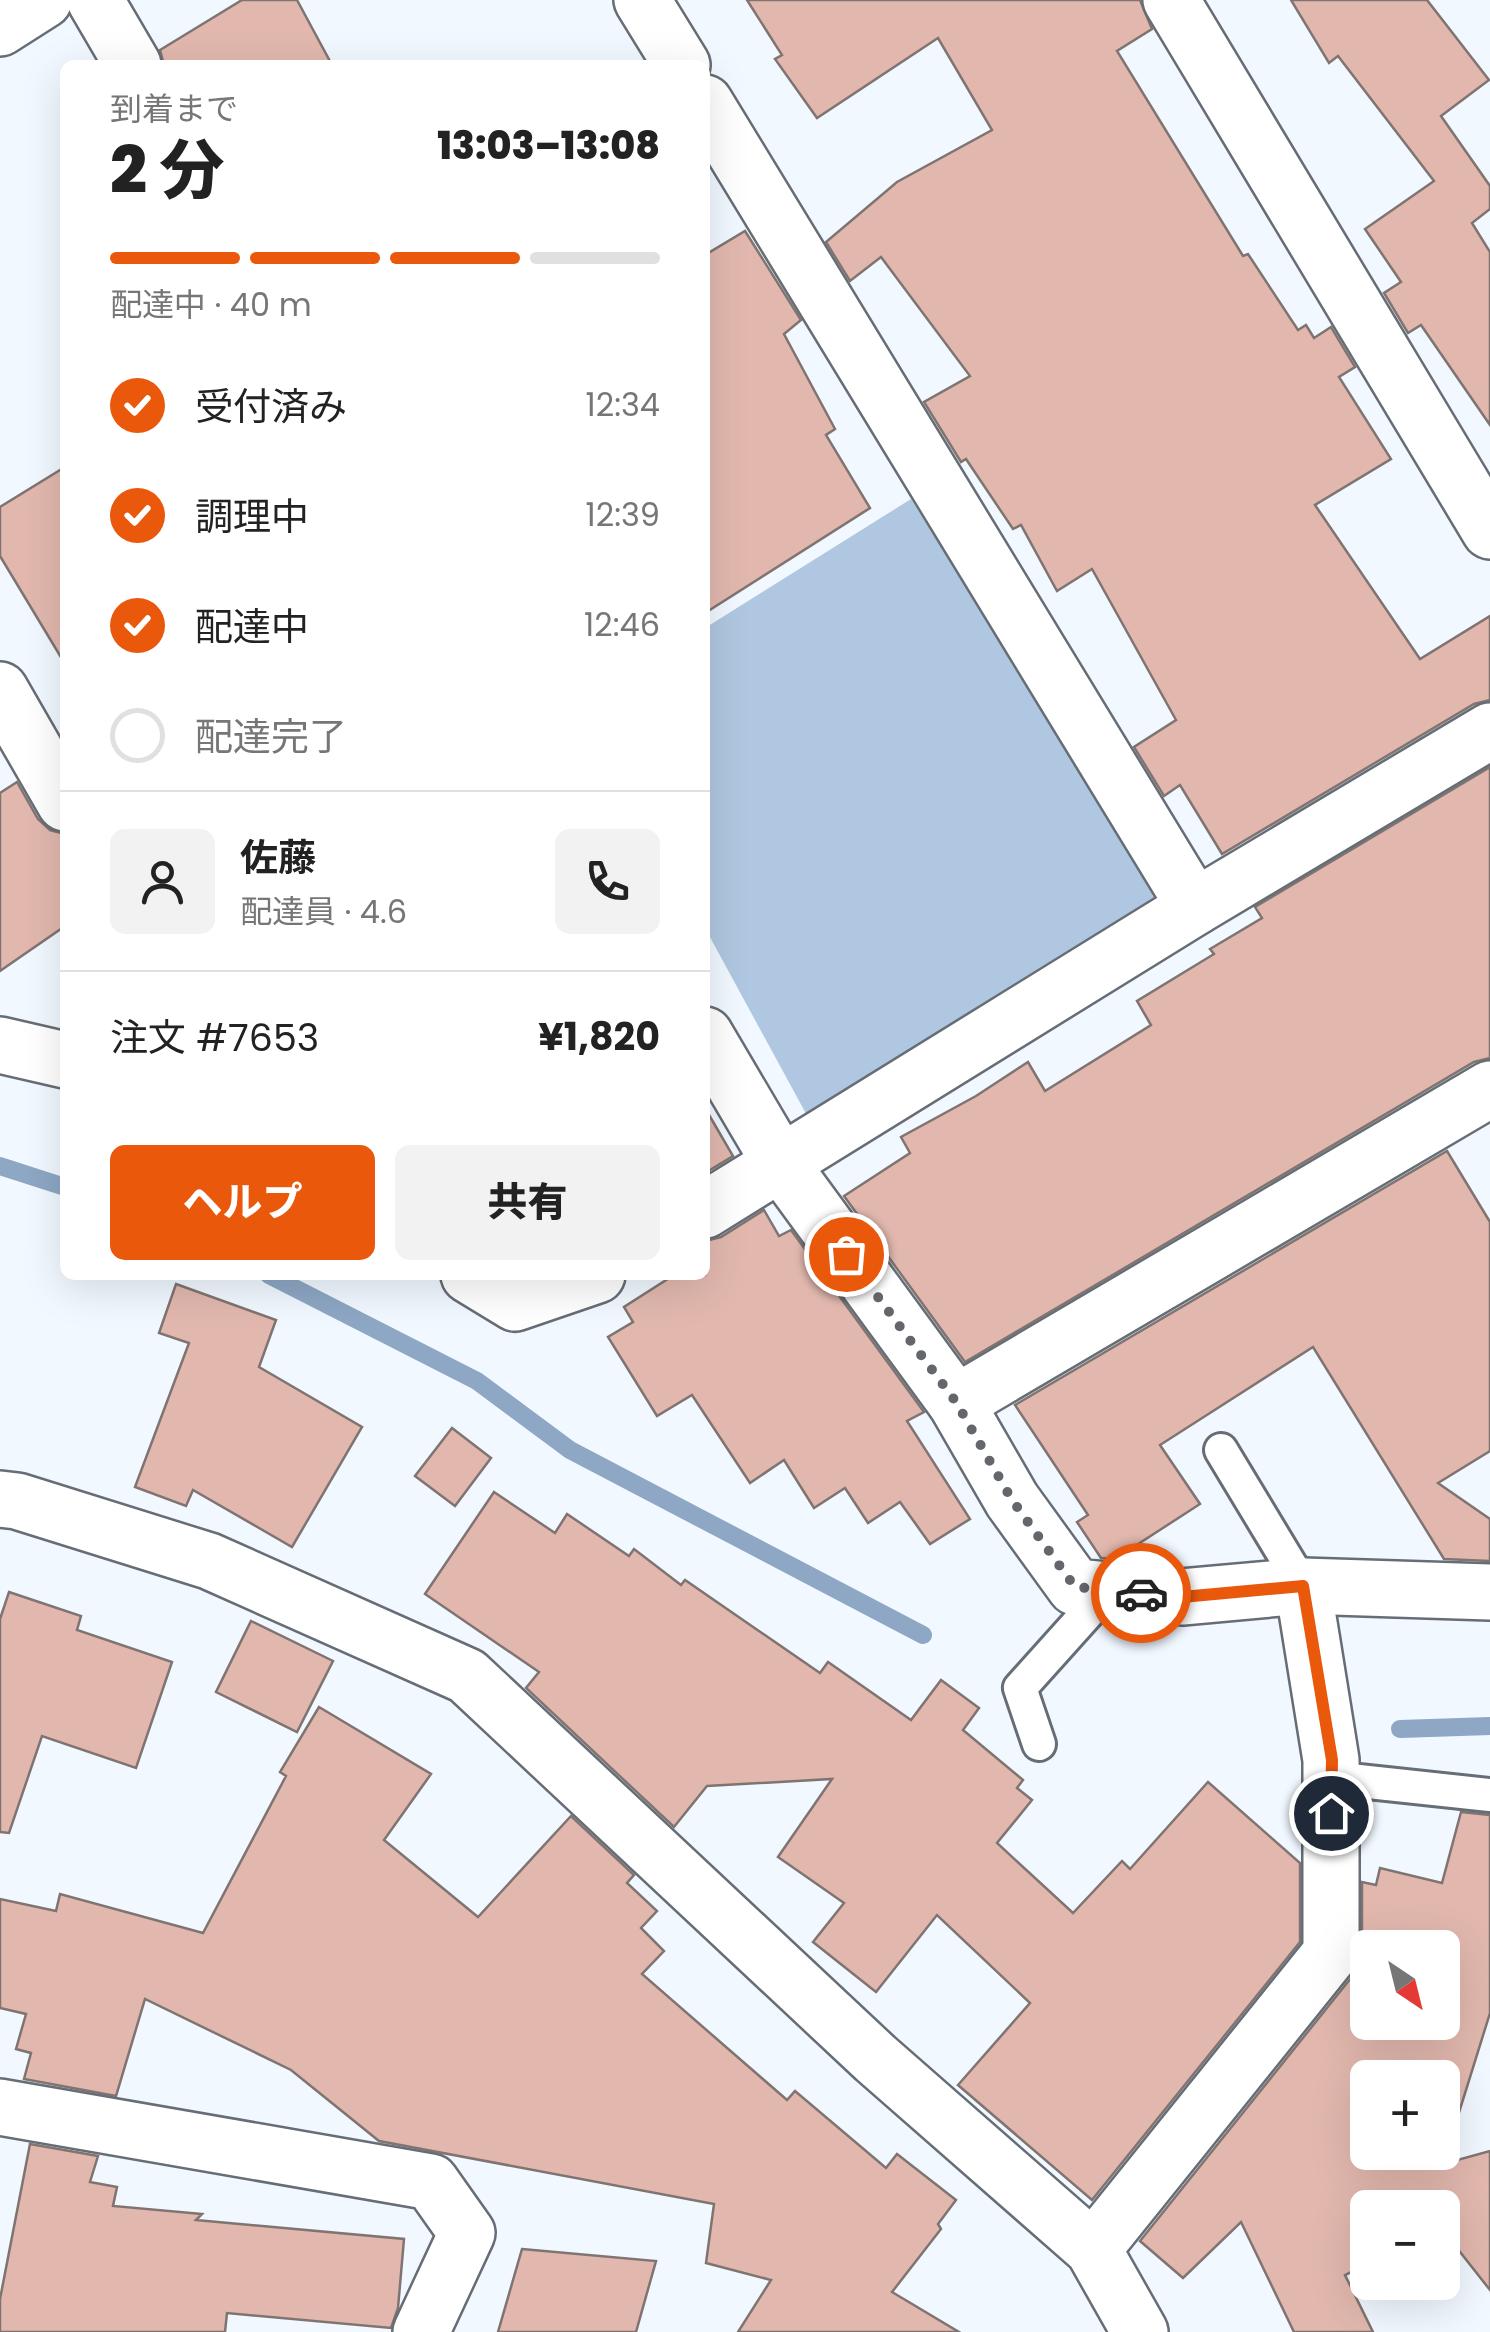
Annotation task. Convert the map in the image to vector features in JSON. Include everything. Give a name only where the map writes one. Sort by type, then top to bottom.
[{"type":"street","points":[[0,28],[44,0]]},
{"type":"street","points":[[95,0],[130,60]]},
{"type":"street","points":[[642,0],[679,60]]},
{"type":"street","points":[[1171,0],[1490,531]]},
{"type":"street","points":[[710,111],[1195,908]]},
{"type":"street","points":[[0,690],[60,794]]},
{"type":"street","points":[[710,1207],[1195,908],[1490,732]]},
{"type":"street","points":[[710,1043],[781,1164],[956,1402],[1012,1500],[1075,1587],[1182,1597],[1303,1586],[1490,1592]]},
{"type":"street","points":[[0,1046],[60,1059]]},
{"type":"street","points":[[956,1402],[1490,1088]]},
{"type":"street","points":[[477,1280],[515,1303],[582,1280]]},
{"type":"street","points":[[0,1499],[209,1560],[467,1676],[861,2044],[1093,2250],[1140,2332]]},
{"type":"street","points":[[1093,2250],[1332,1953],[1331,1769],[1303,1586]]},
{"type":"street","points":[[0,2107],[431,2182],[467,2233],[421,2332]]},
{"type":"lane","points":[[1221,1450],[1303,1586]]},
{"type":"lane","points":[[1039,1744],[1020,1688],[1108,1590]]},
{"type":"lane","points":[[1331,1769],[1490,1795]]},
{"type":"shaded area","points":[[911,499],[1162,898],[810,1121],[710,937],[710,625]]},
{"type":"building","points":[[242,0],[297,0],[329,60],[163,60],[160,50]]},
{"type":"building","points":[[747,0],[1140,0],[1152,29],[1117,51],[1243,256],[1248,254],[1298,330],[1306,325],[1314,338],[1331,327],[1355,367],[1339,377],[1391,459],[1315,505],[1420,659],[1490,616],[1490,700],[1474,704],[1222,854],[1180,785],[1164,796],[1134,747],[1176,720],[1092,569],[1057,591],[1021,525],[1013,529],[966,459],[961,462],[924,402],[970,376],[881,257],[850,281],[826,242],[897,182],[992,130],[938,38],[817,118],[775,59],[782,55]]},
{"type":"building","points":[[1291,0],[1427,0],[1489,80],[1441,116],[1490,186],[1490,209],[1472,223],[1490,252],[1490,425],[1421,325],[1408,333],[1384,293],[1401,282],[1365,229],[1434,181],[1338,56],[1329,63]]},
{"type":"building","points":[[745,231],[801,320],[784,334],[835,429],[826,435],[870,508],[710,610],[710,252]]},
{"type":"building","points":[[60,470],[60,656],[0,556],[0,507]]},
{"type":"building","points":[[1490,767],[1490,1058],[1474,1062],[965,1362],[844,1196],[910,1153],[901,1137],[1028,1062],[1045,1091],[1151,1025],[1137,1001],[1214,954],[1210,949],[1262,918],[1255,907]]},
{"type":"building","points":[[17,782],[38,819],[50,830],[60,833],[60,929],[0,971],[0,793]]},
{"type":"building","points":[[710,1117],[733,1156],[710,1170]]},
{"type":"building","points":[[1447,1151],[1490,1222],[1490,1451],[1438,1483],[1490,1519],[1490,1561],[1444,1559],[1313,1347],[1160,1445],[1200,1504],[1115,1559],[1101,1558],[1077,1522],[1088,1515],[1015,1405]]},
{"type":"building","points":[[764,1210],[779,1236],[791,1230],[924,1412],[907,1421],[970,1519],[930,1544],[900,1502],[868,1523],[845,1488],[814,1508],[784,1460],[750,1483],[692,1395],[657,1416],[608,1337],[633,1322],[624,1307],[666,1280],[710,1280],[710,1240]]},
{"type":"building","points":[[176,1284],[276,1320],[259,1367],[362,1427],[292,1547],[193,1490],[186,1506],[135,1487],[189,1343],[159,1333]]},
{"type":"building","points":[[452,1428],[491,1458],[455,1506],[415,1476]]},
{"type":"building","points":[[494,1492],[555,1533],[567,1514],[629,1556],[634,1549],[681,1585],[685,1580],[820,1673],[828,1662],[911,1720],[941,1680],[979,1708],[963,1730],[1023,1780],[1017,1788],[1032,1800],[997,1843],[1073,1913],[1122,1861],[1130,1869],[1208,1782],[1300,1863],[1300,1942],[1092,2200],[958,2085],[1030,2003],[937,1915],[876,1992],[813,1942],[844,1903],[778,1857],[832,1779],[707,1786],[674,1827],[526,1688],[539,1672],[425,1594]]},
{"type":"building","points":[[9,1592],[81,1616],[77,1630],[172,1662],[136,1768],[42,1736],[9,1833],[0,1832],[0,1619]]},
{"type":"building","points":[[251,1621],[333,1661],[297,1732],[216,1692]]},
{"type":"building","points":[[319,1707],[431,1774],[384,1840],[478,1917],[571,1816],[634,1875],[627,1883],[657,1911],[641,1928],[664,1951],[642,1974],[787,2100],[795,2091],[886,2168],[897,2154],[956,2200],[938,2224],[941,2229],[892,2292],[959,2332],[738,2332],[771,2280],[706,2263],[714,2204],[379,2141],[291,2070],[145,1999],[116,2096],[24,2079],[31,2053],[16,2049],[26,2014],[0,2008],[0,1899],[56,1911],[60,1894],[203,1933],[286,1776],[280,1772]]},
{"type":"building","points":[[1461,1812],[1490,1815],[1490,2013],[1460,2109],[1460,2060],[1350,2060],[1350,2170],[1460,2170],[1460,2159],[1490,2151],[1490,2290],[1460,2252],[1460,2190],[1350,2190],[1350,2273],[1345,2275],[1350,2300],[1357,2300],[1373,2332],[1294,2332],[1241,2222],[1183,2278],[1140,2241],[1350,1979],[1350,2040],[1460,2040],[1460,1930],[1362,1930],[1362,1882],[1376,1885],[1380,1868],[1442,1883]]},
{"type":"building","points":[[30,2144],[98,2156],[90,2182],[117,2187],[113,2206],[202,2214],[196,2220],[404,2239],[398,2308],[391,2328],[227,2313],[225,2332],[0,2332],[0,2299]]},
{"type":"building","points":[[522,2249],[656,2261],[636,2332],[498,2332]]},
{"type":"waterway","points":[[0,1166],[60,1185]]},
{"type":"waterway","points":[[279,1280],[477,1381],[570,1450],[923,1635]]},
{"type":"waterway","points":[[1400,1729],[1490,1726]]},
{"type":"way so far","points":[[846,1254],[956,1402],[1012,1500],[1075,1587],[1141,1593]]},
{"type":"route","points":[[1141,1593],[1182,1597],[1303,1586],[1332,1760],[1331,1813]]}]
